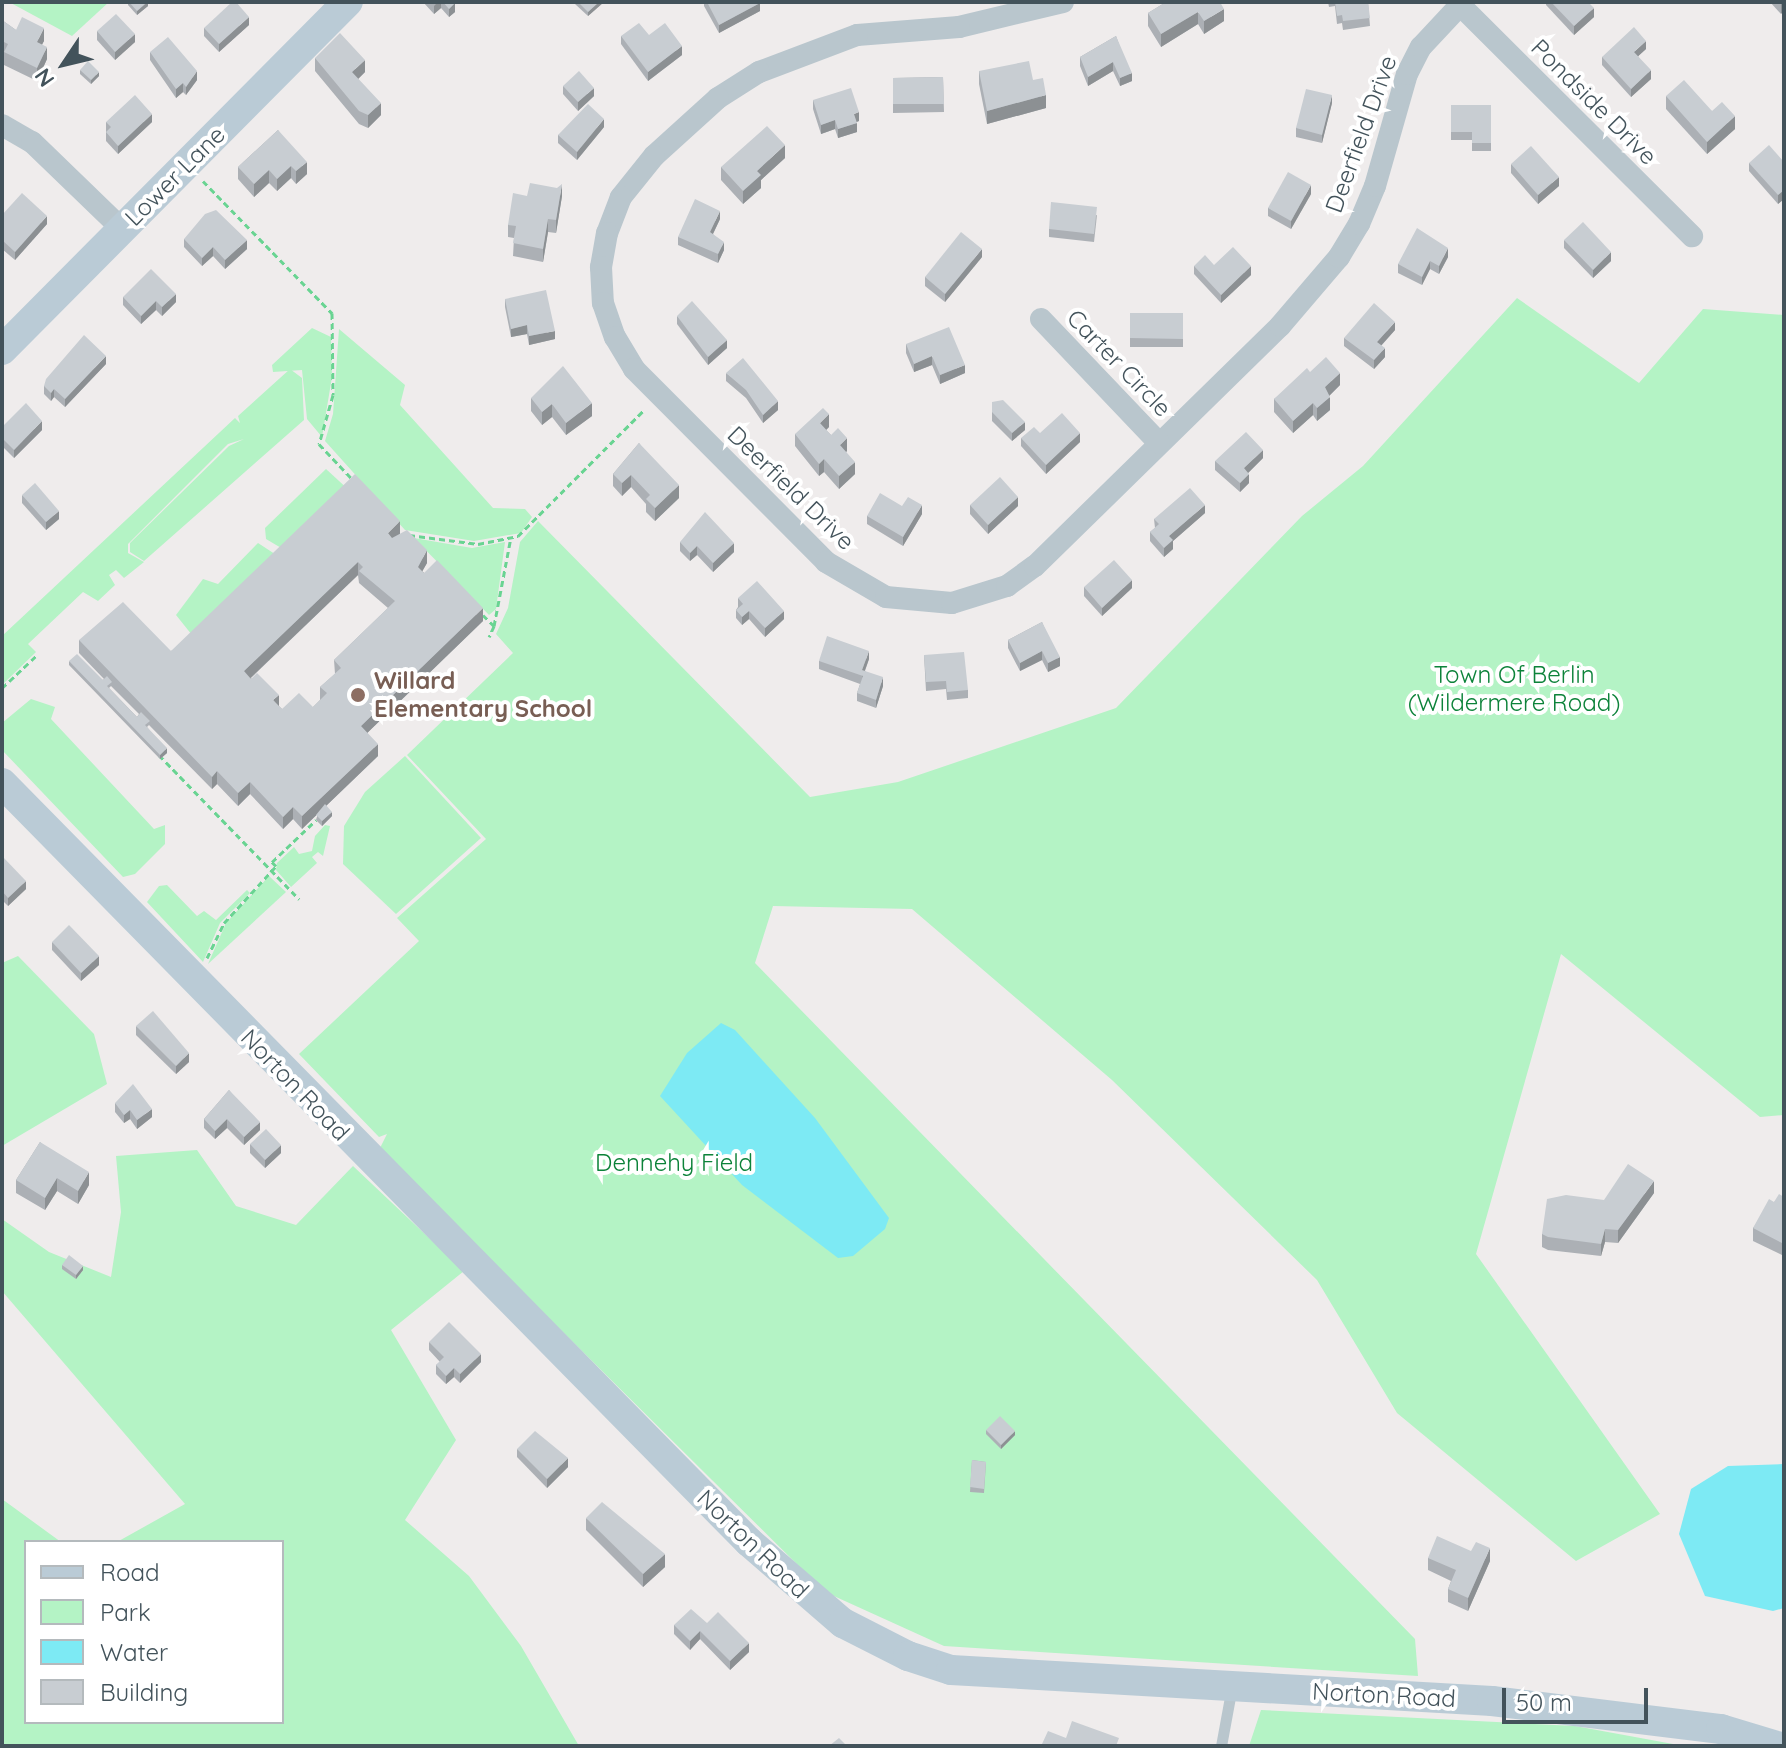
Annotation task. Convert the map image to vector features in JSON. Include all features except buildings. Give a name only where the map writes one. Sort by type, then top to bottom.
[{"type":"main road","name":"Lower Lane","points":[[2,350],[348,2]]},
{"type":"main road","name":"Norton Road","points":[[2,783],[380,1171],[749,1542],[843,1623],[908,1656],[951,1670],[1232,1686],[1605,1714],[1721,1729],[1777,1746]]},
{"type":"street","name":"Deerfield Drive","points":[[1063,2],[959,27],[857,35],[803,51],[718,98],[654,156],[621,197],[601,267],[603,303],[615,337],[634,369],[826,562],[886,597],[952,603],[1007,586],[1035,566],[1280,326],[1339,257],[1375,186],[1407,74],[1421,47],[1460,3]]},
{"type":"street","name":"Pondside Drive","points":[[1460,3],[1692,236]]},
{"type":"street","points":[[2,125],[32,142],[122,229]]},
{"type":"street","name":"Carter Circle","points":[[1041,319],[1159,443]]},
{"type":"lane","points":[[1221,1746],[1232,1686]]},
{"type":"path","points":[[197,178],[215,187],[332,313],[333,395],[319,444],[359,486]]},
{"type":"path","points":[[414,544],[406,536],[478,544],[523,533],[645,409]]},
{"type":"path","points":[[489,637],[494,626],[511,537]]},
{"type":"path","points":[[473,605],[494,626]]},
{"type":"path","points":[[2,688],[36,656]]},
{"type":"path","points":[[152,748],[299,899]]},
{"type":"path","points":[[204,964],[224,923],[276,866],[272,862],[316,820]]},
{"type":"green space","points":[[9,2],[109,2],[72,36]]},
{"type":"green space","points":[[1517,298],[1639,383],[1703,309],[1784,315],[1784,1115],[1760,1117],[1561,954],[1476,1254],[1660,1514],[1576,1561],[1397,1413],[1317,1280],[1112,1080],[912,909],[773,906],[755,963],[1415,1639],[1418,1676],[944,1646],[825,1592],[379,1150],[387,1134],[379,1137],[299,1054],[419,941],[397,918],[486,839],[407,755],[513,653],[496,634],[508,608],[520,542],[538,521],[810,797],[898,782],[1116,708],[1302,516],[1363,466]]},
{"type":"green space","points":[[312,328],[331,337],[332,377],[322,437],[307,419],[302,370],[273,372],[272,365]]},
{"type":"green space","points":[[339,329],[405,385],[400,405],[493,508],[525,509],[532,517],[521,533],[474,541],[405,530],[325,441],[333,414]]},
{"type":"green space","points":[[290,369],[302,378],[304,420],[144,561],[130,552],[130,543],[229,446],[244,439],[228,444],[128,544],[128,553],[144,562],[124,578],[116,570],[109,575],[115,585],[98,601],[83,592],[28,644],[36,652],[2,685],[2,636],[235,418],[240,423],[238,416]]},
{"type":"green space","points":[[326,469],[351,492],[288,552],[266,539],[265,528]]},
{"type":"green space","points":[[414,538],[472,548],[505,542],[496,609],[489,615]]},
{"type":"green space","points":[[258,543],[281,558],[196,640],[176,615],[203,579],[218,584]]},
{"type":"green space","points":[[31,699],[55,707],[51,719],[154,829],[165,825],[165,844],[135,874],[123,877],[2,750],[2,723]]},
{"type":"green space","points":[[405,756],[481,838],[396,914],[343,864],[344,826],[365,792]]},
{"type":"green space","points":[[325,825],[330,826],[323,856],[318,852],[312,857],[317,863],[291,887],[276,870],[277,863],[294,847],[299,854],[312,851],[315,836]]},
{"type":"green space","points":[[269,876],[286,892],[208,964],[226,923]]},
{"type":"green space","points":[[167,885],[197,916],[204,911],[216,920],[247,890],[250,893],[220,923],[203,962],[147,902],[159,886]]},
{"type":"green space","points":[[18,956],[94,1034],[107,1084],[2,1146],[2,963]]},
{"type":"green space","points":[[197,1150],[236,1206],[296,1225],[353,1166],[464,1271],[391,1330],[456,1440],[405,1520],[469,1576],[521,1646],[579,1746],[2,1746],[2,1499],[58,1540],[24,1540],[24,1724],[284,1724],[284,1540],[121,1540],[185,1504],[2,1291],[2,1219],[49,1252],[111,1277],[121,1212],[116,1156]]},
{"type":"green space","points":[[1261,1710],[1575,1726],[1684,1746],[1249,1746]]},
{"type":"water","points":[[721,1023],[735,1030],[815,1118],[889,1218],[885,1229],[853,1256],[838,1258],[742,1185],[660,1096],[687,1053]]},
{"type":"water","points":[[1784,1464],[1784,1608],[1773,1611],[1705,1596],[1679,1534],[1691,1489],[1728,1466]]},
{"type":"place","name":"Willard Elementary School","points":[[358,695]]},
{"type":"park label","name":"Town Of Berlin (Wildermere Road)","points":[[1514,689]]},
{"type":"park label","name":"Dennehy Field","points":[[674,1163]]}]
